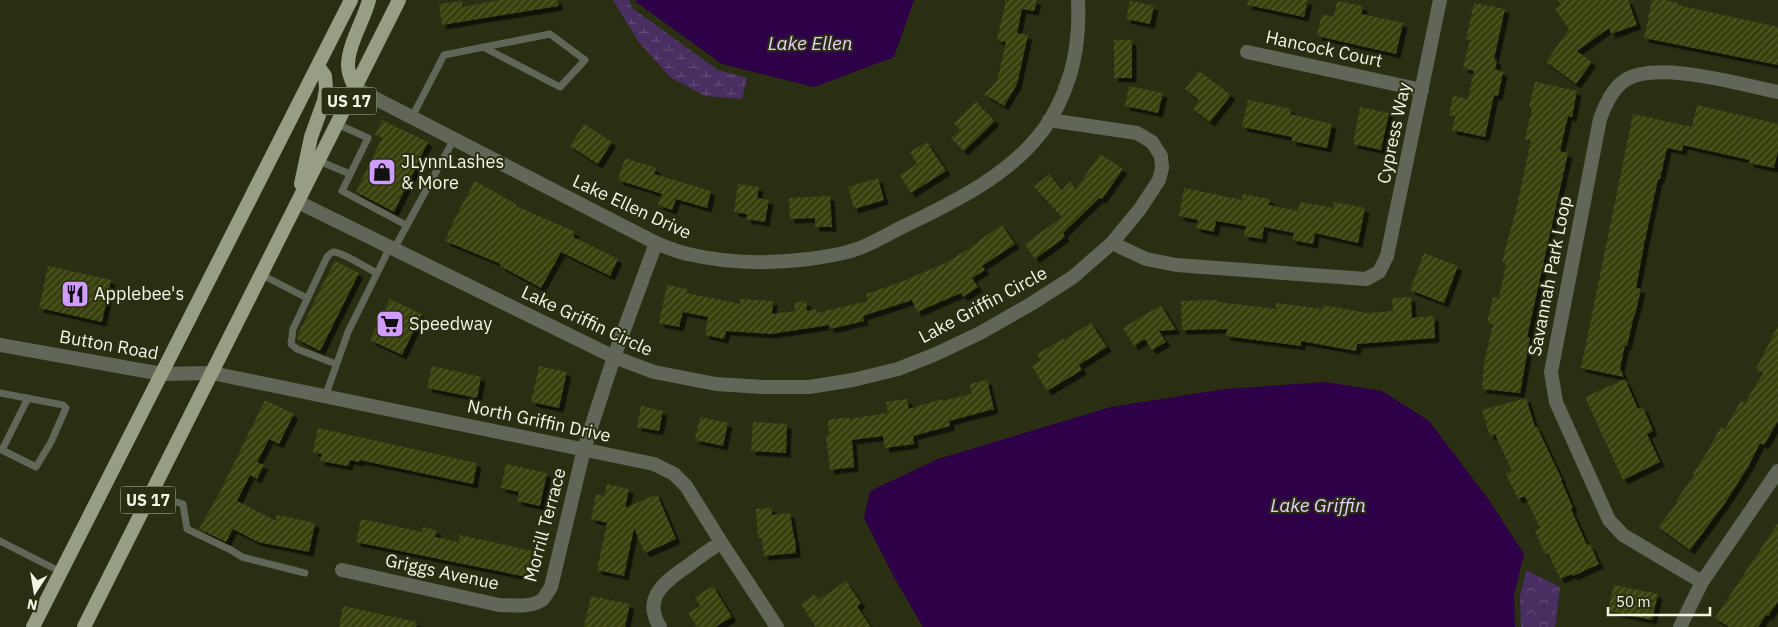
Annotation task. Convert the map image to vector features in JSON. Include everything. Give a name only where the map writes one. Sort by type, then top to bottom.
[{"type":"main road","name":"US 17","points":[[33,627],[351,0]]},
{"type":"main road","points":[[355,88],[348,64],[369,0]]},
{"type":"main road","name":"US 17","points":[[84,627],[399,0]]},
{"type":"main road","points":[[298,202],[311,137],[324,101],[326,89],[325,76],[318,66]]},
{"type":"street","name":"Lake Ellen Drive","points":[[355,88],[656,243],[686,254],[722,260],[769,261],[809,259],[857,249],[961,198],[998,173],[1026,150],[1050,120],[1070,76],[1077,45],[1078,0]]},
{"type":"street","name":"Cypress Way","points":[[1112,243],[1146,259],[1176,265],[1366,279],[1379,272],[1387,256],[1440,0]]},
{"type":"street","name":"Hancock Court","points":[[1247,52],[1422,90]]},
{"type":"street","name":"Savannah Park Loop","points":[[1702,582],[1623,535],[1609,520],[1556,402],[1550,372],[1600,119],[1605,104],[1618,88],[1624,81],[1645,72],[1698,75],[1778,92]]},
{"type":"street","name":"Lake Griffin Circle","points":[[298,202],[614,356],[654,372],[716,384],[809,387],[854,380],[898,369],[936,354],[980,333],[1031,304],[1073,277],[1112,243],[1140,209],[1159,180],[1162,168],[1161,156],[1152,142],[1137,133],[1050,120]]},
{"type":"street","name":"Morrill Terrace","points":[[534,604],[543,599],[551,587],[584,449],[614,356],[656,243]]},
{"type":"street","name":"Button Road","points":[[0,345],[162,374],[212,373]]},
{"type":"street","name":"North Griffin Drive","points":[[212,373],[654,464],[674,474],[686,486],[777,627]]},
{"type":"street","points":[[1680,627],[1702,582],[1778,471]]},
{"type":"street","points":[[660,627],[656,621],[653,607],[657,591],[666,580],[721,542]]},
{"type":"street","name":"Griggs Avenue","points":[[342,570],[499,604],[518,606],[534,604]]},
{"type":"lane","points":[[412,117],[444,55],[483,47],[550,34],[585,60],[560,87],[483,47]]},
{"type":"lane","points":[[337,124],[368,138],[342,191],[406,225]]},
{"type":"lane","points":[[325,396],[336,364],[376,273],[406,225],[454,139]]},
{"type":"lane","points":[[318,161],[350,174]]},
{"type":"lane","points":[[336,364],[291,344],[293,329],[330,254],[334,252],[341,254],[376,273]]},
{"type":"lane","points":[[262,275],[307,298]]},
{"type":"lane","points":[[0,393],[28,398],[63,405],[66,408],[51,442],[36,467],[2,450],[28,398]]},
{"type":"lane","points":[[151,494],[183,504],[187,529],[242,557],[305,573]]},
{"type":"lane","points":[[0,541],[61,572]]},
{"type":"green space","points":[[613,0],[629,0],[632,8],[718,70],[747,78],[742,99],[705,96],[670,77],[638,41]]},
{"type":"green space","points":[[1526,570],[1560,587],[1555,627],[1521,627],[1520,596]]},
{"type":"water","name":"Lake Ellen","points":[[636,0],[914,0],[894,57],[814,87],[722,64],[636,2]]},
{"type":"water","name":"Lake Griffin","points":[[1325,382],[1382,391],[1429,421],[1489,500],[1524,554],[1514,595],[1515,627],[923,627],[895,579],[864,518],[870,491],[938,459],[1111,407],[1225,389]]},
{"type":"building","points":[[500,0],[558,0],[558,6],[442,25],[439,4],[462,1],[463,7]]},
{"type":"building","points":[[1005,0],[1037,0],[1034,11],[1022,9],[1017,33],[1028,35],[1017,84],[1004,106],[984,94],[997,81],[1006,42],[997,40]]},
{"type":"building","points":[[1248,0],[1308,0],[1304,17],[1247,5]]},
{"type":"building","points":[[1558,0],[1628,0],[1637,25],[1611,34],[1609,28],[1577,51],[1592,62],[1576,84],[1546,62],[1569,29],[1555,9],[1561,5]]},
{"type":"building","points":[[1652,0],[1665,0],[1678,3],[1677,5],[1778,27],[1778,65],[1644,38]]},
{"type":"building","points":[[1130,1],[1154,6],[1150,24],[1126,19]]},
{"type":"building","points":[[1337,1],[1363,6],[1361,14],[1403,23],[1396,54],[1317,36],[1322,14],[1334,17]]},
{"type":"building","points":[[1474,3],[1505,9],[1494,59],[1497,60],[1495,69],[1503,72],[1498,96],[1494,95],[1485,137],[1452,130],[1455,116],[1449,115],[1453,96],[1468,99],[1474,71],[1463,68],[1470,40],[1466,39]]},
{"type":"building","points":[[1114,40],[1132,40],[1132,78],[1114,78]]},
{"type":"building","points":[[1199,71],[1231,95],[1210,122],[1193,109],[1199,100],[1185,89]]},
{"type":"building","points":[[1535,82],[1577,91],[1572,117],[1568,116],[1560,151],[1568,153],[1527,337],[1530,338],[1520,393],[1482,389],[1484,364],[1493,324],[1487,323],[1493,297],[1499,298],[1506,263],[1502,262],[1517,206],[1531,140],[1525,139],[1532,108],[1529,108]]},
{"type":"building","points":[[1129,86],[1163,93],[1158,113],[1125,106]]},
{"type":"building","points":[[1248,100],[1291,109],[1290,114],[1332,124],[1327,148],[1292,141],[1292,137],[1242,127]]},
{"type":"building","points":[[976,102],[995,121],[964,151],[951,138],[960,130],[954,123]]},
{"type":"building","points":[[1697,105],[1778,124],[1778,151],[1774,168],[1749,163],[1750,160],[1683,145],[1682,151],[1667,148],[1660,179],[1658,179],[1636,288],[1641,289],[1620,368],[1624,377],[1581,368],[1633,114],[1692,127]]},
{"type":"building","points":[[1360,107],[1389,113],[1381,150],[1353,144]]},
{"type":"building","points":[[382,120],[428,142],[394,212],[356,192],[382,138],[375,135]]},
{"type":"building","points":[[584,124],[612,142],[598,164],[570,146]]},
{"type":"building","points":[[927,142],[946,171],[911,193],[900,175],[917,164],[910,152]]},
{"type":"building","points":[[1100,154],[1123,169],[1102,199],[1099,198],[1063,233],[1065,237],[1035,259],[1025,244],[1062,217],[1034,187],[1049,174],[1062,190],[1070,182],[1076,189]]},
{"type":"building","points":[[625,158],[656,168],[654,174],[711,191],[707,208],[676,199],[672,210],[658,205],[662,194],[618,180]]},
{"type":"building","points":[[878,178],[884,200],[854,209],[848,187]]},
{"type":"building","points":[[475,181],[516,204],[516,206],[575,232],[573,237],[618,259],[610,276],[561,252],[541,288],[500,266],[501,264],[445,241]]},
{"type":"building","points":[[738,184],[759,187],[757,198],[769,200],[765,222],[746,219],[747,214],[734,212]]},
{"type":"building","points":[[1184,188],[1242,200],[1243,194],[1270,199],[1268,205],[1298,211],[1300,202],[1333,208],[1334,202],[1365,208],[1358,243],[1315,233],[1313,244],[1292,240],[1294,233],[1264,227],[1262,239],[1244,236],[1246,226],[1216,221],[1214,232],[1196,228],[1198,220],[1179,216]]},
{"type":"building","points":[[830,196],[832,227],[815,227],[815,218],[790,219],[789,198]]},
{"type":"building","points":[[1002,225],[1015,244],[982,266],[985,270],[972,278],[978,287],[963,297],[961,293],[917,312],[912,300],[863,316],[864,321],[830,329],[829,325],[771,334],[726,331],[724,339],[705,335],[708,317],[683,312],[679,327],[659,323],[667,285],[687,289],[687,293],[740,304],[740,299],[773,301],[772,314],[795,311],[794,303],[806,301],[807,311],[816,309],[817,313],[868,301],[866,294],[901,282],[948,262]]},
{"type":"building","points":[[1424,253],[1458,266],[1444,303],[1410,290]]},
{"type":"building","points":[[335,261],[359,273],[320,351],[297,339]]},
{"type":"building","name":"Applebee's","points":[[48,266],[111,280],[102,322],[39,308]]},
{"type":"building","points":[[1411,297],[1412,318],[1434,316],[1435,338],[1357,344],[1356,351],[1301,341],[1301,346],[1226,336],[1227,329],[1182,330],[1181,301],[1218,300],[1218,302],[1276,309],[1276,303],[1322,309],[1323,305],[1367,313],[1393,311],[1392,298]]},
{"type":"building","points":[[390,299],[422,314],[402,355],[370,340]]},
{"type":"building","points":[[1161,305],[1176,330],[1159,331],[1166,342],[1152,350],[1145,339],[1134,346],[1123,328]]},
{"type":"building","points":[[1091,323],[1107,347],[1079,365],[1082,370],[1047,391],[1032,366],[1041,360],[1037,354]]},
{"type":"building","points":[[1778,326],[1778,421],[1764,445],[1760,443],[1748,467],[1725,503],[1690,550],[1658,527],[1678,502],[1676,501],[1694,475],[1721,427],[1725,429],[1741,401],[1745,403],[1763,373],[1756,369]]},
{"type":"building","points":[[432,366],[481,377],[477,398],[427,388]]},
{"type":"building","points":[[539,366],[567,372],[559,408],[531,402]]},
{"type":"building","points":[[1625,379],[1638,409],[1643,407],[1653,431],[1647,434],[1660,462],[1623,480],[1585,397]]},
{"type":"building","points":[[987,380],[994,409],[949,421],[950,426],[913,436],[914,444],[885,448],[883,436],[852,440],[854,467],[830,470],[826,435],[829,435],[828,420],[888,413],[886,402],[907,399],[909,409],[942,399],[943,401],[972,394],[970,384]]},
{"type":"building","points":[[1526,398],[1535,427],[1537,427],[1562,480],[1573,508],[1571,509],[1587,545],[1590,544],[1599,564],[1573,576],[1572,574],[1560,579],[1548,553],[1545,554],[1535,530],[1540,528],[1525,496],[1518,499],[1506,474],[1512,471],[1495,434],[1490,436],[1482,410]]},
{"type":"building","points":[[265,400],[294,414],[279,444],[269,439],[257,462],[264,465],[257,479],[250,475],[237,501],[276,521],[277,515],[315,523],[309,552],[258,542],[233,529],[226,542],[199,529],[220,492]]},
{"type":"building","points":[[641,406],[663,411],[659,431],[637,427]]},
{"type":"building","points":[[700,417],[728,423],[723,446],[695,440]]},
{"type":"building","points":[[753,422],[787,424],[786,453],[751,451]]},
{"type":"building","points":[[318,428],[477,463],[473,484],[360,460],[359,462],[350,460],[348,466],[320,461],[322,454],[313,452]]},
{"type":"building","points":[[506,464],[547,473],[540,506],[517,501],[519,492],[501,488]]},
{"type":"building","points":[[607,484],[629,489],[625,508],[657,494],[676,539],[645,553],[634,528],[624,576],[597,570],[607,523],[591,519],[596,494],[604,496]]},
{"type":"building","points":[[771,508],[772,515],[790,513],[796,553],[764,556],[762,538],[758,538],[756,509]]},
{"type":"building","points":[[361,519],[422,532],[423,527],[436,530],[435,537],[459,542],[460,535],[532,551],[527,577],[356,542]]},
{"type":"building","points":[[1778,523],[1778,602],[1758,627],[1729,627],[1715,618]]},
{"type":"building","points":[[846,581],[861,603],[857,606],[871,627],[816,627],[801,604],[815,595],[818,600]]},
{"type":"building","points":[[1614,585],[1658,594],[1652,620],[1608,611]]},
{"type":"building","points":[[713,586],[732,617],[715,627],[697,627],[688,613],[700,606],[695,597]]},
{"type":"building","points":[[591,596],[630,604],[625,627],[584,627]]},
{"type":"building","points":[[343,606],[417,622],[416,627],[339,627]]},
{"type":"place","name":"JLynnLashes & More","points":[[382,172]]},
{"type":"place","name":"Applebee's","points":[[75,294]]},
{"type":"place","name":"Speedway","points":[[390,324]]}]
